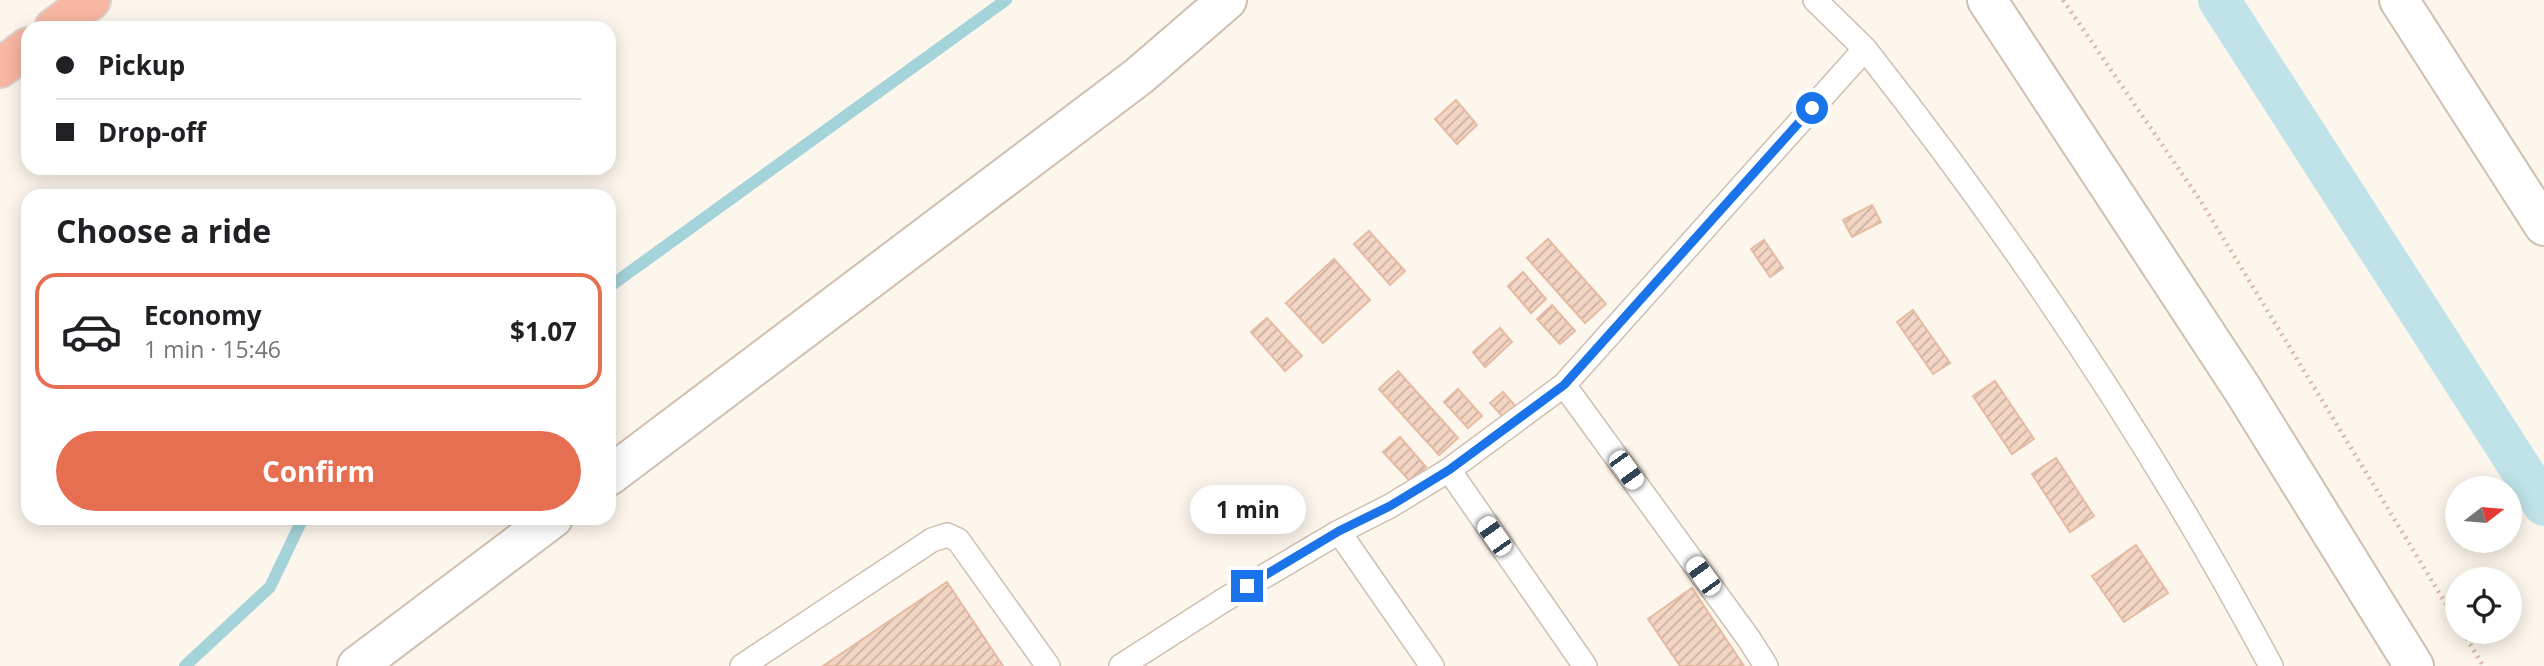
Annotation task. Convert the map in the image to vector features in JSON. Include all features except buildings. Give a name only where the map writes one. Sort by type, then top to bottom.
[{"type":"highway","points":[[63,21],[91,0]]},
{"type":"highway","points":[[0,68],[21,52]]},
{"type":"street","points":[[616,471],[1139,76],[1227,0]]},
{"type":"street","points":[[1987,0],[2243,390],[2414,666]]},
{"type":"street","points":[[2399,0],[2544,226]]},
{"type":"street","points":[[357,666],[544,525]]},
{"type":"lane","points":[[1815,0],[1865,49],[1945,151],[2133,427],[2271,666]]},
{"type":"lane","points":[[1121,666],[1339,531],[1390,506],[1449,470],[1564,385],[1865,49]]},
{"type":"lane","points":[[1564,385],[1766,666]]},
{"type":"lane","points":[[1449,470],[1585,666]]},
{"type":"lane","points":[[1339,531],[1432,666]]},
{"type":"lane","points":[[753,663],[932,540],[947,536],[958,540],[1048,666]]},
{"type":"path","points":[[2063,0],[2200,200],[2445,602]]},
{"type":"path","points":[[2470,644],[2483,666]]},
{"type":"waterway","points":[[616,282],[1006,0]]},
{"type":"waterway","points":[[2219,0],[2544,505]]},
{"type":"waterway","points":[[185,666],[270,587],[300,525]]},
{"type":"route","points":[[1247,586],[1449,470],[1564,385],[1812,108]]}]
